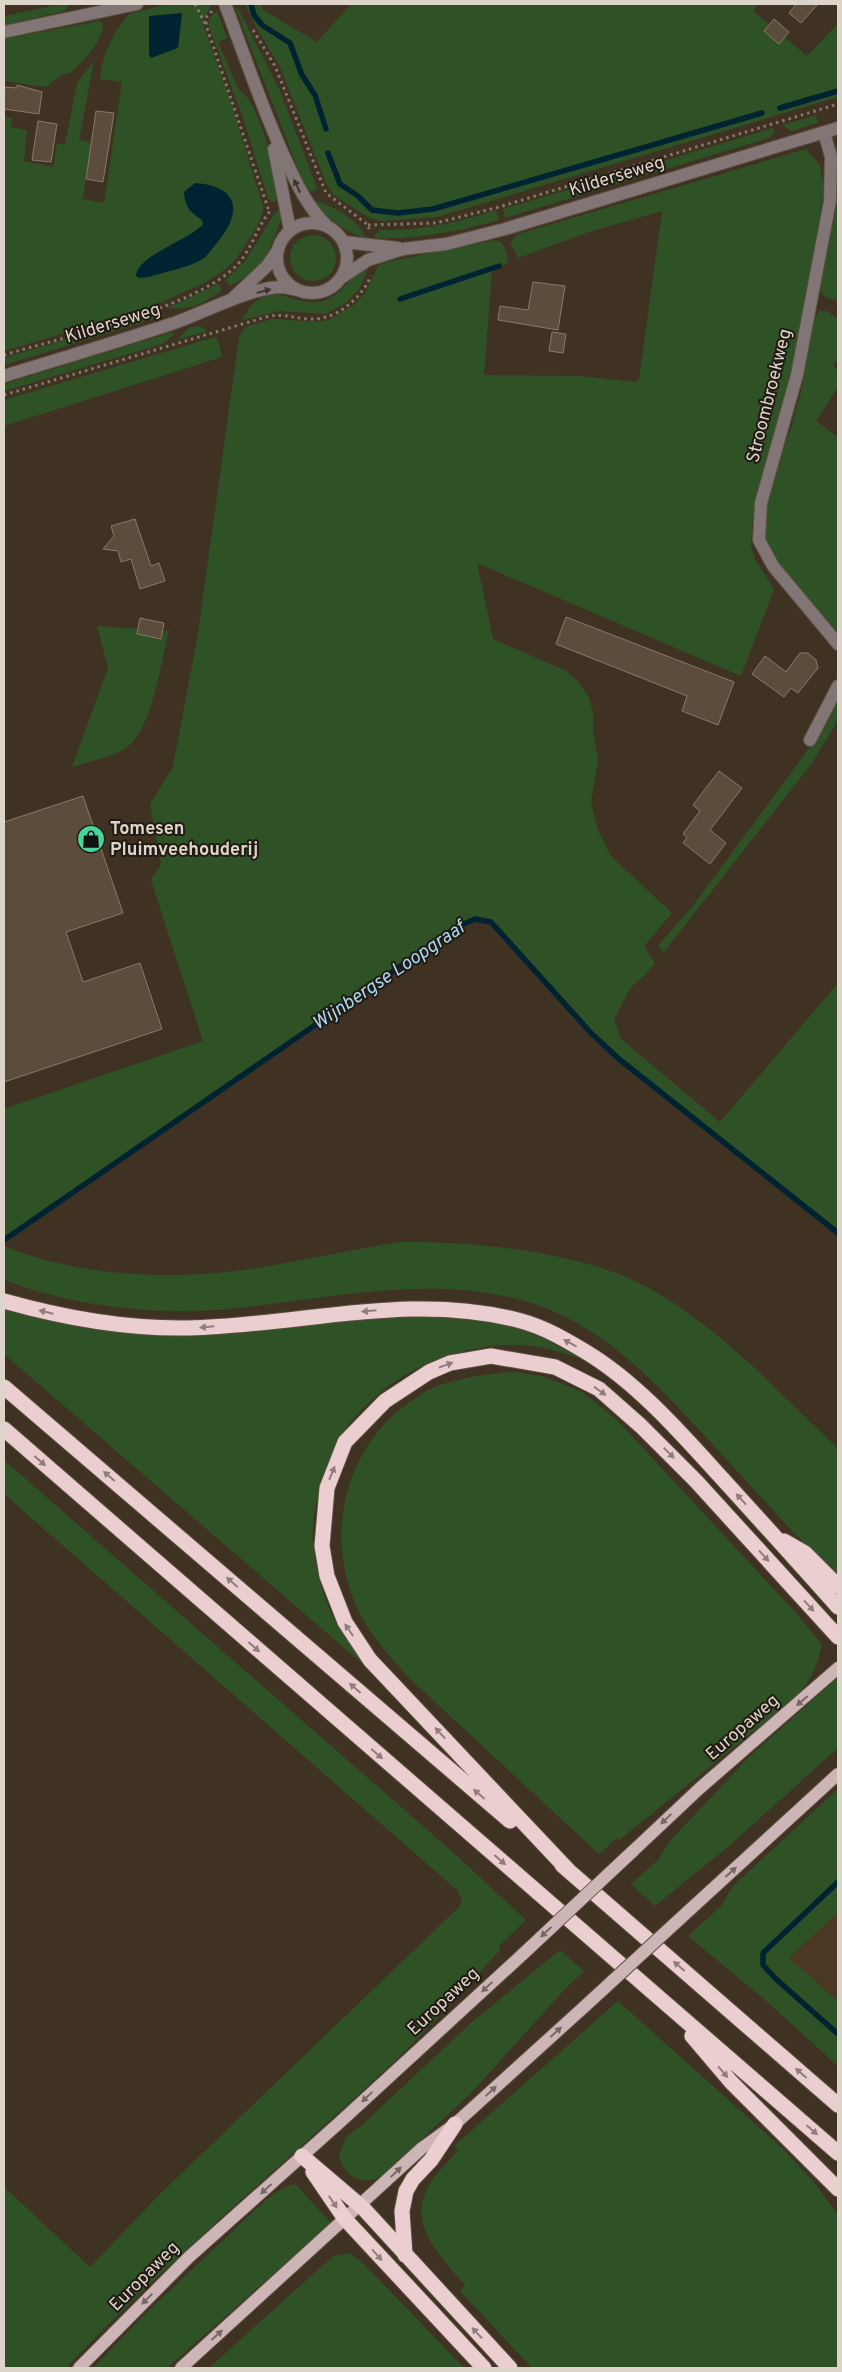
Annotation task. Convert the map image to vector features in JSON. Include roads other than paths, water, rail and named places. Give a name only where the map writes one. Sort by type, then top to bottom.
[{"type":"highway","points":[[4,1301],[100,1323],[140,1327],[190,1328],[417,1307],[467,1311],[522,1321],[551,1332],[588,1353],[624,1380],[675,1427],[838,1607]]},
{"type":"highway","points":[[569,1871],[370,1660],[345,1622],[327,1576],[322,1546],[327,1488],[345,1442],[385,1401],[428,1372],[450,1363],[490,1356],[555,1367],[599,1389],[641,1426],[696,1481],[838,1637]]},
{"type":"highway","points":[[4,1386],[569,1871],[838,2105]]},
{"type":"highway","points":[[4,1429],[838,2153]]},
{"type":"highway","points":[[774,1535],[806,1553],[838,1586]]},
{"type":"highway","points":[[656,1996],[731,2082],[838,2189]]},
{"type":"highway","points":[[405,2255],[402,2211],[406,2191],[413,2179],[431,2160],[455,2124]]},
{"type":"highway","points":[[302,2156],[360,2206],[510,2368]]},
{"type":"highway","points":[[302,2156],[345,2219],[484,2368]]},
{"type":"main road","name":"Europaweg","points":[[80,2368],[188,2257],[302,2156],[523,1954],[700,1788],[838,1668]]},
{"type":"main road","points":[[181,2368],[422,2148],[455,2124],[838,1774]]},
{"type":"street","points":[[4,32],[137,4]]},
{"type":"street","points":[[225,4],[268,120],[304,199],[326,225],[336,232],[344,242],[348,255],[346,267],[341,278]]},
{"type":"street","points":[[268,120],[290,230]]},
{"type":"street","name":"Kilderseweg","points":[[344,242],[374,252],[446,244],[505,229],[838,128]]},
{"type":"street","name":"Stroombroekweg","points":[[824,132],[831,157],[830,201],[797,375],[761,504],[759,540],[773,566],[838,644]]},
{"type":"street","points":[[326,225],[307,223],[290,230],[282,239],[278,250],[277,262],[281,274],[288,284],[298,290],[310,293],[322,292],[333,286],[351,269],[374,252]]},
{"type":"street","name":"Kilderseweg","points":[[231,300],[267,266],[278,250]]},
{"type":"street","name":"Kilderseweg","points":[[4,376],[167,326],[231,300],[280,287],[298,290]]},
{"type":"street","points":[[810,740],[838,686]]},
{"type":"water","points":[[182,13],[178,48],[151,58],[149,54],[149,16]]},
{"type":"water","points":[[195,183],[210,185],[221,189],[229,195],[233,212],[225,233],[203,259],[177,269],[139,278],[136,276],[138,269],[145,262],[203,224],[202,220],[189,209],[184,192]]},
{"type":"waterway","points":[[251,4],[254,15],[262,25],[290,43],[302,75],[315,95],[326,129]]},
{"type":"waterway","points":[[780,108],[838,91]]},
{"type":"waterway","points":[[328,153],[340,184],[358,196],[372,210],[398,213],[433,209],[762,113]]},
{"type":"waterway","points":[[400,299],[499,266]]},
{"type":"waterway","name":"Wijnbergse Loopgraaf","points":[[4,1240],[457,927],[475,919],[491,922],[591,1033],[619,1059],[838,1233]]},
{"type":"waterway","points":[[838,1882],[763,1953],[763,1965],[776,1979],[838,2034]]},
{"type":"place","name":"Tomesen Pluimveehouderij","points":[[91,839]]}]
